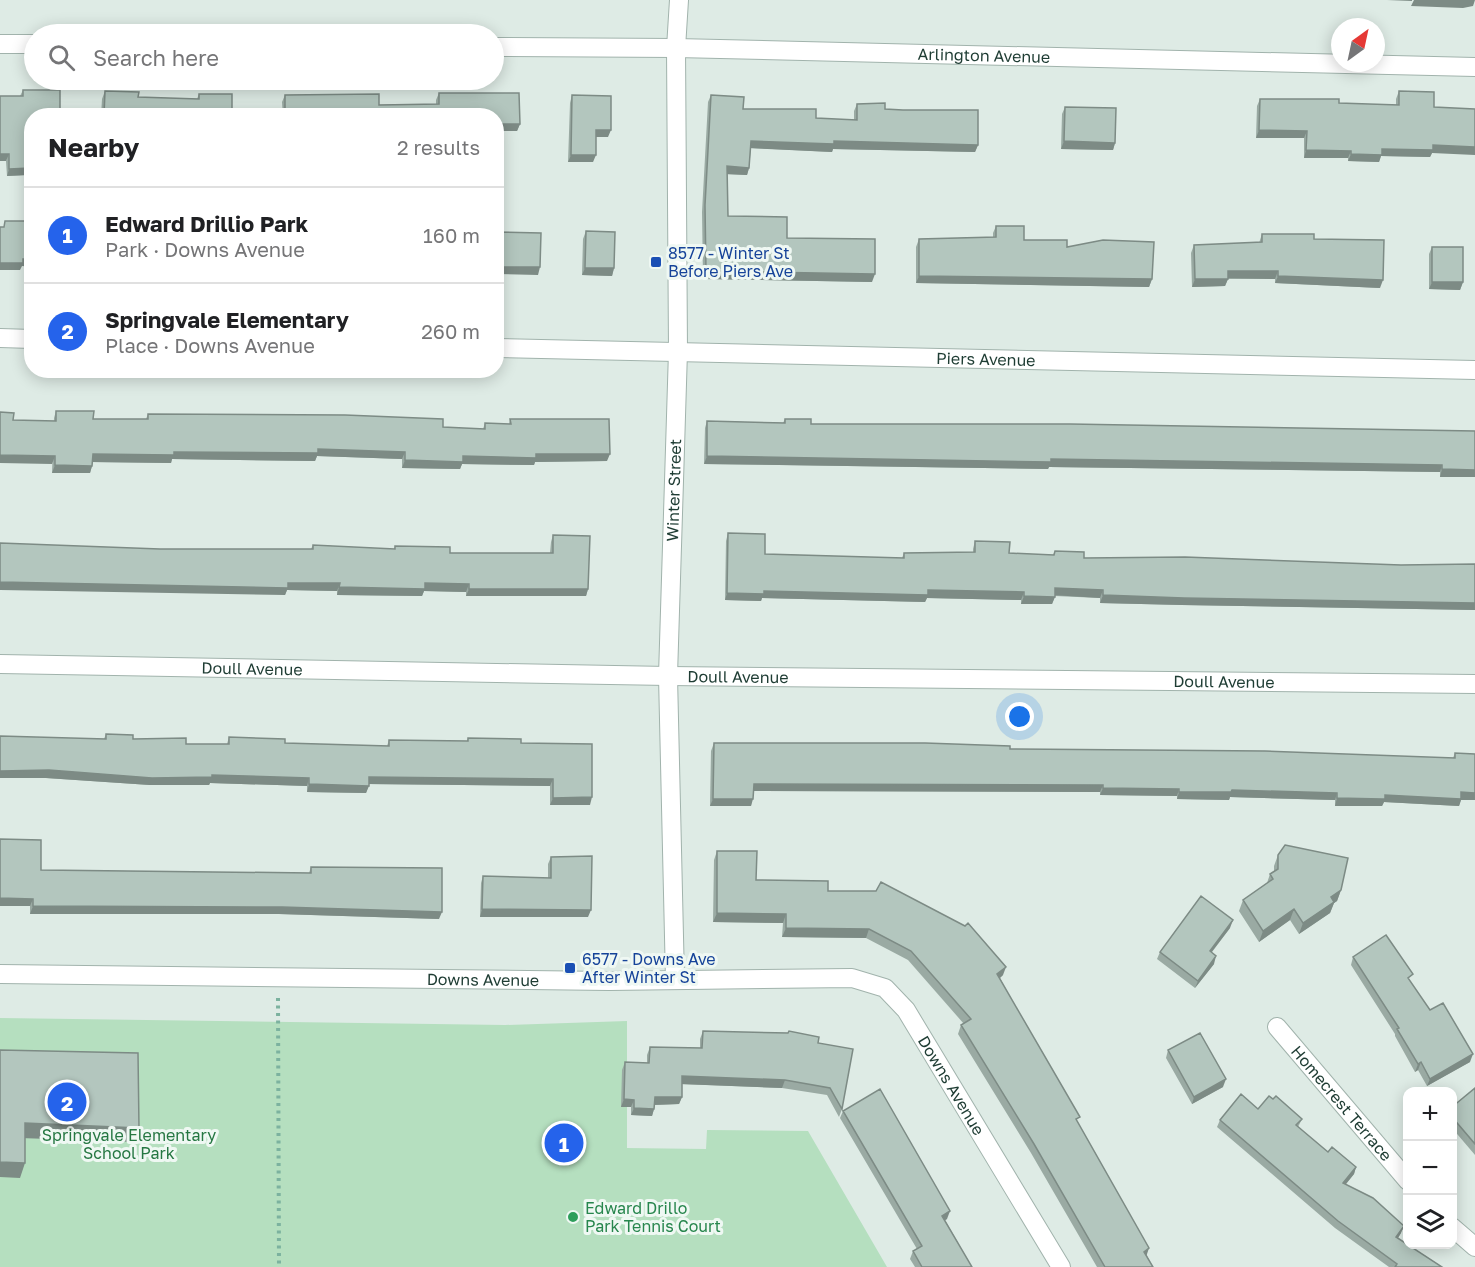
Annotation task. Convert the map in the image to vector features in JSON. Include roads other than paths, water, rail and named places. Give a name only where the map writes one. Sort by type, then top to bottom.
[{"type":"street","name":"Winter Street","points":[[675,980],[668,676],[678,351],[676,48],[679,0]]},
{"type":"street","points":[[0,44],[24,44]]},
{"type":"street","name":"Arlington Avenue","points":[[504,47],[676,48],[1475,67]]},
{"type":"street","points":[[0,338],[24,339]]},
{"type":"street","name":"Piers Avenue","points":[[504,348],[1475,370]]},
{"type":"street","name":"Doull Avenue","points":[[0,664],[668,676],[1475,684]]},
{"type":"street","name":"Downs Avenue","points":[[0,974],[278,979],[852,978],[885,988],[906,1010],[1061,1267]]},
{"type":"street","name":"Homecrest Terrace","points":[[1277,1027],[1403,1176]]},
{"type":"street","points":[[1457,1231],[1475,1247]]},
{"type":"place","name":"8577 - Winter St Before Piers Ave","points":[[656,262]]},
{"type":"place","name":"6577 - Downs Ave After Winter St","points":[[570,968]]},
{"type":"place","name":"Springvale Elementary","points":[[67,1102]]},
{"type":"place","name":"Edward Drillio Park","points":[[564,1143]]},
{"type":"place","name":"Edward Drillo Park Tennis Court","points":[[573,1217]]},
{"type":"park label","name":"Springvale Elementary School Park","points":[[129,1144]]}]
